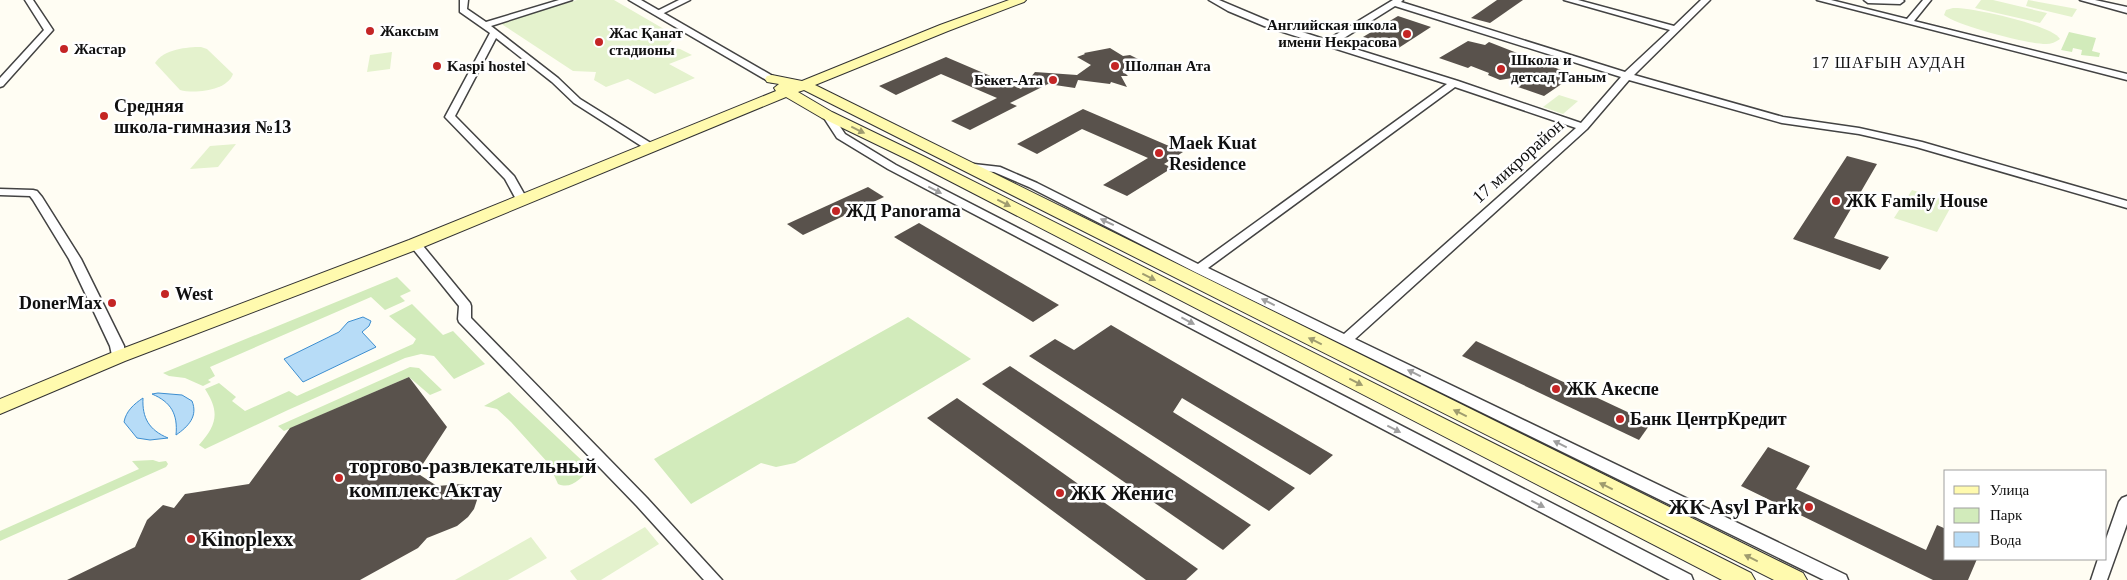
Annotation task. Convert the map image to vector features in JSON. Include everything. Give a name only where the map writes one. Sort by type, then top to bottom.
[{"type":"main road","points":[[0,407],[118,357],[415,244],[521,199],[944,28],[1020,0]]},
{"type":"main road","points":[[772,79],[805,85],[1795,580]]},
{"type":"main road","points":[[772,79],[786,92],[827,115],[918,159],[1743,580]]},
{"type":"main road","points":[[1402,406],[1416,391]]},
{"type":"street","points":[[0,84],[49,30],[29,0]]},
{"type":"street","points":[[464,0],[463,10],[555,80],[577,101],[650,147]]},
{"type":"street","points":[[485,25],[568,0]]},
{"type":"street","points":[[634,0],[772,79]]},
{"type":"street","points":[[657,13],[686,0]]},
{"type":"street","points":[[1213,0],[1244,15],[1583,127]]},
{"type":"street","points":[[1568,0],[1675,29]]},
{"type":"street","name":"17 микрорайон","points":[[1346,340],[1583,127],[1627,76],[1706,0]]},
{"type":"street","points":[[1821,0],[2127,77]]},
{"type":"street","points":[[1864,0],[1899,0],[1924,3]]},
{"type":"street","points":[[2084,0],[2127,10]]},
{"type":"street","points":[[1329,43],[1397,2],[1627,76],[1782,120],[1859,131],[1918,144],[2127,205]]},
{"type":"street","points":[[1909,22],[1924,3]]},
{"type":"street","points":[[495,33],[450,117],[510,178],[514,190],[521,199]]},
{"type":"street","points":[[1199,269],[1407,116],[1455,84]]},
{"type":"street","points":[[827,115],[841,136],[892,167],[1686,580]]},
{"type":"street","points":[[963,165],[996,169],[1033,185],[1199,269],[1840,580]]},
{"type":"street","points":[[0,192],[33,193],[38,199],[75,260],[117,346],[118,357]]},
{"type":"street","points":[[415,244],[465,306],[464,319],[636,495],[714,580]]},
{"type":"street","points":[[2107,558],[2127,502]]},
{"type":"street","points":[[2099,580],[2106,560]]},
{"type":"green space","name":"Жас Қанат стадионы","points":[[577,0],[614,0],[676,36],[666,47],[680,49],[692,55],[669,64],[695,78],[655,94],[628,79],[606,87],[594,80],[596,72],[573,71],[500,23]]},
{"type":"green space","points":[[1981,0],[1993,0],[2047,13],[2040,23],[1975,8]]},
{"type":"green space","points":[[2028,0],[2077,9],[2072,17],[2026,6]]},
{"type":"green space","points":[[1953,8],[1976,10],[2010,18],[2042,28],[2060,39],[2046,44],[1993,34],[1963,24],[1944,15],[1946,10]]},
{"type":"green space","points":[[2069,32],[2096,38],[2092,51],[2100,53],[2099,57],[2081,55],[2082,50],[2073,48],[2072,52],[2061,50]]},
{"type":"green space","points":[[201,47],[207,49],[233,74],[230,80],[217,88],[193,92],[180,90],[155,63],[159,58],[170,52],[183,48]]},
{"type":"green space","points":[[392,52],[390,69],[367,72],[370,55]]},
{"type":"green space","points":[[1559,95],[1578,101],[1563,114],[1543,107]]},
{"type":"green space","points":[[236,144],[218,167],[190,169],[210,146]]},
{"type":"green space","points":[[1912,190],[1953,203],[1937,232],[1894,218]]},
{"type":"green space","points":[[397,277],[411,291],[400,296],[405,301],[385,310],[371,297],[210,367],[215,376],[208,380],[211,382],[203,386],[185,378],[169,376],[163,373]]},
{"type":"green space","points":[[412,304],[443,335],[453,331],[485,364],[454,379],[434,356],[421,354],[405,358],[205,449],[199,445],[210,431],[214,418],[213,405],[205,389],[219,383],[236,397],[232,401],[245,411],[289,391],[297,396],[413,344],[416,339],[389,316]]},
{"type":"green space","points":[[908,317],[971,359],[795,463],[776,467],[761,463],[691,504],[654,459]]},
{"type":"green space","points":[[410,367],[419,368],[442,390],[430,395],[409,377],[284,431],[278,426]]},
{"type":"green space","points":[[509,392],[591,469],[572,484],[558,484],[549,464],[511,422],[497,409],[484,406]]},
{"type":"green space","points":[[153,460],[159,462],[166,461],[168,464],[166,467],[0,541],[0,531],[139,469],[132,461]]},
{"type":"green space","points":[[645,527],[659,544],[601,580],[577,580],[570,571]]},
{"type":"green space","points":[[531,537],[547,558],[508,580],[455,580]]},
{"type":"water","points":[[363,317],[371,321],[369,326],[362,332],[376,347],[303,382],[284,359],[339,332],[348,322]]},
{"type":"water","points":[[152,394],[182,395],[192,401],[194,406],[193,416],[185,428],[176,435],[176,421],[172,410],[159,397]]},
{"type":"water","points":[[143,398],[145,417],[151,427],[168,438],[150,440],[137,438],[124,422],[131,408]]},
{"type":"building","points":[[1497,0],[1523,0],[1490,23],[1471,18]]},
{"type":"building","name":"Английская школа имени Некрасова","points":[[1398,16],[1431,27],[1397,49],[1363,37]]},
{"type":"building","name":"Школа и детсад Таным","points":[[1468,41],[1485,45],[1489,42],[1561,70],[1558,71],[1569,75],[1562,80],[1566,81],[1544,96],[1518,87],[1537,74],[1500,80],[1488,75],[1489,73],[1471,66],[1468,68],[1439,58]]},
{"type":"building","points":[[1110,48],[1123,56],[1130,55],[1146,63],[1122,70],[1128,76],[1121,76],[1127,87],[1111,82],[1110,84],[1078,80],[1075,88],[1048,84],[1010,103],[1017,106],[970,130],[951,121],[997,98],[941,74],[896,95],[879,86],[946,57],[1021,89],[1035,72],[1077,75],[1091,65],[1077,57],[1084,53]]},
{"type":"building","name":"Maek Kuat Residence","points":[[1083,109],[1183,152],[1164,164],[1172,168],[1127,196],[1103,185],[1148,158],[1082,129],[1037,154],[1017,144]]},
{"type":"building","name":"ЖК Family House","points":[[1847,156],[1877,164],[1834,238],[1889,257],[1880,270],[1793,239]]},
{"type":"building","name":"ЖД Panorama","points":[[868,187],[884,197],[803,235],[787,224]]},
{"type":"building","points":[[919,223],[1059,305],[1033,322],[894,237]]},
{"type":"building","points":[[1111,325],[1333,455],[1310,475],[1182,398],[1173,412],[1295,488],[1269,511],[1029,356],[1055,339],[1074,350]]},
{"type":"building","name":"ЖК Акеспе","points":[[1476,341],[1651,423],[1639,440],[1462,356]]},
{"type":"building","name":"ЖК Женис","points":[[1010,366],[1251,525],[1223,550],[982,384]]},
{"type":"building","name":"торгово-развлекательный комплекс Актау","points":[[409,377],[447,427],[417,473],[437,486],[462,484],[470,487],[475,493],[477,500],[474,509],[457,526],[427,538],[418,548],[360,580],[67,580],[135,547],[147,520],[163,505],[174,508],[185,494],[249,484],[290,428]]},
{"type":"building","name":"ЖК Женис","points":[[957,398],[1198,569],[1186,580],[1146,580],[927,418]]},
{"type":"building","name":"ЖК Asyl Park","points":[[1768,447],[1810,466],[1796,489],[1926,550],[1937,525],[1944,528],[1944,560],[1977,560],[1968,580],[1933,580],[1741,486]]},
{"type":"place","name":"Жаксым","points":[[370,31]]},
{"type":"place","name":"Английская школа имени Некрасова","points":[[1407,34]]},
{"type":"place","name":"Жас Қанат стадионы","points":[[599,42]]},
{"type":"place","name":"Жастар","points":[[64,49]]},
{"type":"place","name":"Kaspi hostel","points":[[437,66]]},
{"type":"place","name":"Шолпан Ата","points":[[1115,66]]},
{"type":"place","name":"Школа и детсад Таным","points":[[1501,69]]},
{"type":"place","name":"Бекет-Ата","points":[[1053,80]]},
{"type":"place","name":"Средняя школа-гимназия №13","points":[[104,116]]},
{"type":"place","name":"Maek Kuat Residence","points":[[1159,153]]},
{"type":"place","name":"ЖК Family House","points":[[1836,201]]},
{"type":"place","name":"ЖД Panorama","points":[[836,211]]},
{"type":"place","name":"West","points":[[165,294]]},
{"type":"place","name":"DonerMax","points":[[112,303]]},
{"type":"place","name":"ЖК Акеспе","points":[[1556,389]]},
{"type":"place","name":"Банк ЦентрКредит","points":[[1620,419]]},
{"type":"place","name":"торгово-развлекательный комплекс Актау","points":[[339,478]]},
{"type":"place","name":"ЖК Женис","points":[[1060,493]]},
{"type":"place","name":"ЖК Asyl Park","points":[[1809,507]]},
{"type":"place","name":"Kinoplexx","points":[[191,539]]},
{"type":"district","name":"17 ШАҒЫН АУДАН","points":[[1889,62]]}]
